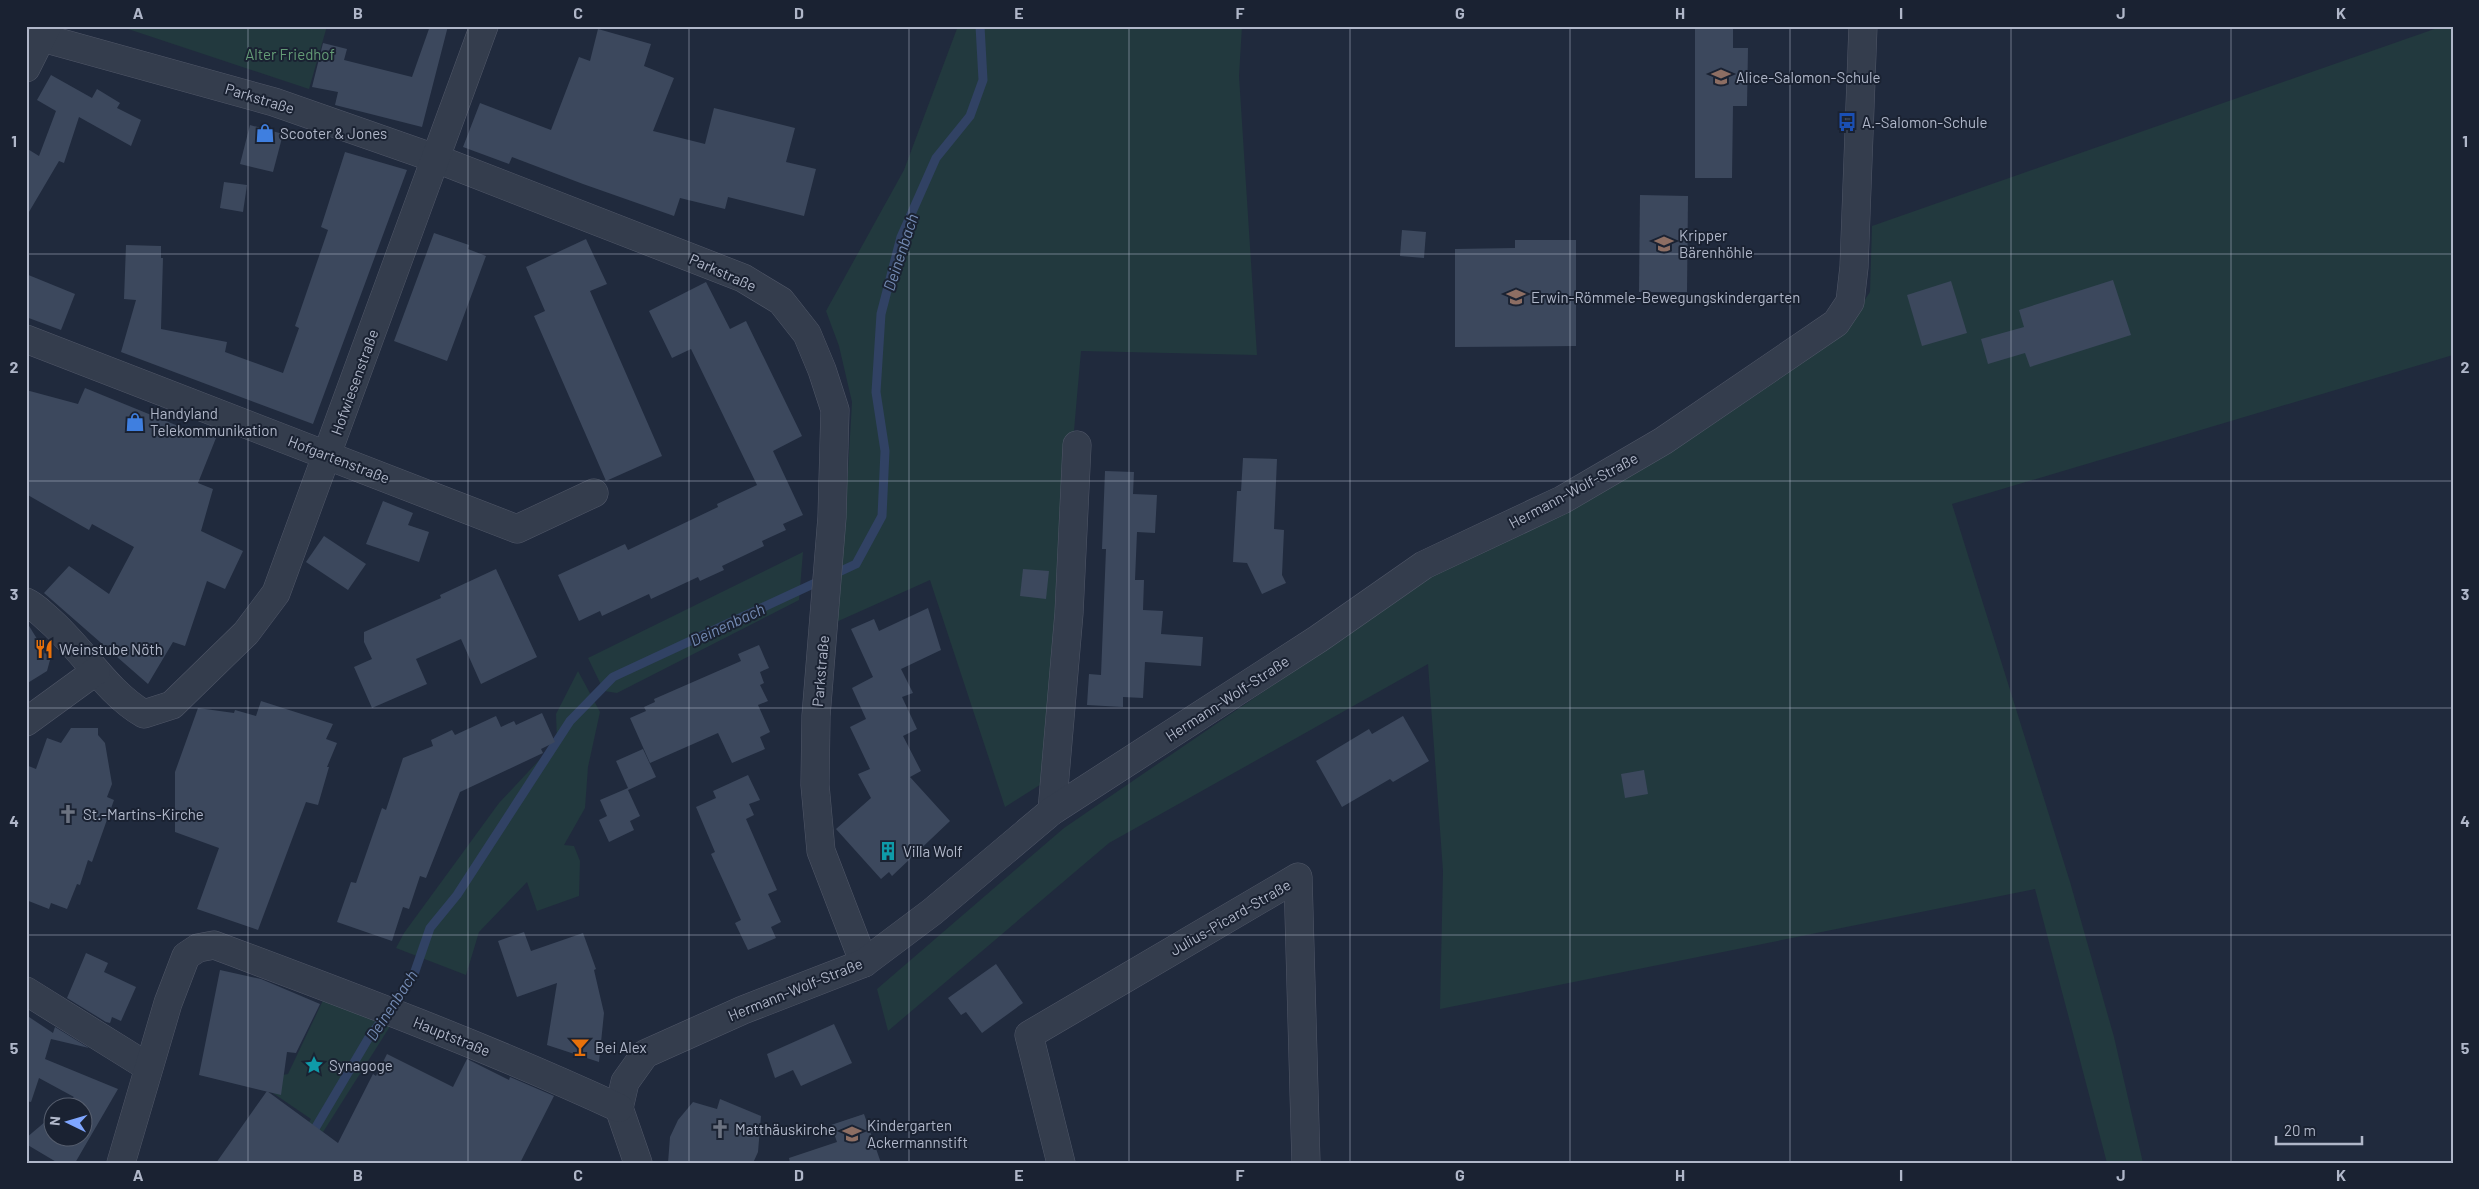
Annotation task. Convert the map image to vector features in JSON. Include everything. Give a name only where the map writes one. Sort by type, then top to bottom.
[{"type":"street","name":"Hofwiesenstraße","points":[[96,671],[130,706],[144,714],[172,705],[246,633],[276,593],[484,26]]},
{"type":"street","name":"Hermann-Wolf-Straße","points":[[619,1108],[626,1082],[645,1054],[743,1010],[864,963],[932,912],[1052,811],[1318,638],[1424,565],[1562,500],[1663,441],[1836,323],[1850,302],[1854,267],[1863,26]]},
{"type":"street","name":"Parkstraße","points":[[45,32],[242,92],[437,158],[743,278],[781,301],[807,334],[822,370],[835,410],[832,517],[816,716],[815,785],[821,851],[864,963]]},
{"type":"street","points":[[26,68],[45,32]]},
{"type":"street","name":"Hofgartenstraße","points":[[26,339],[517,529],[594,493]]},
{"type":"street","points":[[1052,811],[1069,613],[1077,445]]},
{"type":"street","points":[[26,602],[68,636],[96,671],[26,722]]},
{"type":"street","name":"Julius-Picard-Straße","points":[[1061,1163],[1029,1035],[1298,877],[1306,1163]]},
{"type":"street","name":"Hauptstraße","points":[[148,1067],[186,956],[198,948],[214,945],[425,1025],[528,1067],[619,1108]]},
{"type":"street","points":[[26,990],[148,1067],[121,1163]]},
{"type":"street","points":[[619,1108],[638,1163]]},
{"type":"green space","name":"Alter Friedhof","points":[[119,26],[327,26],[309,89]]},
{"type":"green space","points":[[958,26],[1242,26],[1239,76],[1257,355],[1081,351],[1043,783],[1005,807],[930,580],[834,623],[846,505],[852,402],[839,346],[826,311],[904,170]]},
{"type":"green space","points":[[2443,26],[2453,26],[2453,355],[1952,504],[2070,882],[2114,1037],[2143,1163],[2107,1163],[2035,889],[1440,1009],[1443,871],[1428,664],[1109,843],[888,1031],[877,989],[1064,828],[1327,648],[1426,574],[1844,331],[1870,292],[1872,226]]},
{"type":"green space","points":[[803,552],[799,600],[617,693],[604,691],[588,658]]},
{"type":"green space","points":[[578,671],[600,712],[588,767],[585,808],[564,845],[574,846],[580,861],[579,896],[537,911],[527,882],[479,932],[466,975],[396,948],[404,933],[499,803],[557,741],[556,714]]},
{"type":"green space","points":[[326,994],[394,1020],[302,1163],[287,1157],[311,1119],[267,1089],[283,1075],[288,1074]]},
{"type":"building","points":[[430,26],[448,26],[422,127],[335,105],[338,92],[312,87],[323,43],[347,49],[344,60],[412,77]]},
{"type":"building","name":"Alice-Salomon-Schule","points":[[1695,26],[1733,26],[1733,48],[1748,48],[1747,106],[1733,106],[1732,178],[1695,178]]},
{"type":"building","points":[[598,29],[651,44],[644,66],[674,78],[653,131],[705,144],[714,108],[795,128],[786,162],[816,169],[804,216],[728,197],[725,209],[680,198],[674,216],[512,157],[509,164],[463,147],[480,103],[551,130],[579,57],[590,61]]},
{"type":"building","points":[[51,75],[92,98],[97,89],[120,103],[117,108],[141,120],[131,146],[79,117],[64,163],[59,161],[26,217],[26,148],[39,156],[56,111],[37,100]]},
{"type":"building","points":[[250,125],[283,134],[273,172],[240,164]]},
{"type":"building","points":[[345,152],[407,170],[313,424],[121,352],[136,300],[124,299],[126,245],[161,246],[161,258],[163,258],[161,329],[227,342],[225,352],[283,373],[299,328],[295,326],[328,230],[321,227]]},
{"type":"building","points":[[224,182],[247,185],[243,212],[220,208]]},
{"type":"building","name":"Kripper Bärenhöhle","points":[[1640,195],[1688,196],[1687,292],[1639,292]]},
{"type":"building","points":[[1402,230],[1426,232],[1424,258],[1400,256]]},
{"type":"building","points":[[434,233],[469,245],[468,249],[486,256],[447,361],[394,341]]},
{"type":"building","points":[[586,239],[607,284],[590,291],[662,456],[606,481],[534,316],[545,311],[526,267]]},
{"type":"building","name":"Erwin-Römmele-Bewegungskindergarten","points":[[1515,240],[1576,240],[1576,346],[1455,347],[1455,249],[1515,248]]},
{"type":"building","points":[[26,274],[75,294],[61,330],[26,317]]},
{"type":"building","points":[[2113,280],[2131,335],[2030,367],[2025,353],[1988,364],[1981,339],[2024,327],[2019,310]]},
{"type":"building","points":[[1951,281],[1967,333],[1922,346],[1907,295]]},
{"type":"building","points":[[706,282],[730,329],[746,321],[802,436],[773,451],[803,515],[783,524],[786,530],[762,541],[764,546],[722,566],[724,570],[700,581],[698,577],[651,599],[649,594],[602,616],[600,611],[579,621],[558,575],[625,544],[628,550],[718,507],[717,504],[757,485],[691,349],[672,358],[649,311]]},
{"type":"building","points":[[85,388],[188,430],[189,427],[216,438],[198,483],[213,489],[201,531],[243,551],[225,589],[207,581],[185,646],[173,642],[148,684],[44,593],[69,566],[109,594],[134,547],[92,524],[89,530],[26,494],[26,390],[78,404]]},
{"type":"building","points":[[1243,458],[1277,459],[1274,529],[1284,530],[1282,575],[1286,583],[1262,594],[1247,563],[1233,562],[1237,491],[1241,491]]},
{"type":"building","points":[[1105,471],[1134,472],[1133,494],[1157,495],[1155,533],[1137,532],[1135,580],[1144,580],[1143,610],[1163,611],[1161,634],[1203,637],[1201,666],[1145,662],[1143,698],[1123,697],[1123,707],[1087,705],[1089,674],[1101,675],[1106,549],[1102,549]]},
{"type":"building","points":[[383,501],[413,513],[408,525],[429,532],[419,562],[366,544]]},
{"type":"building","points":[[324,536],[366,564],[348,590],[306,562]]},
{"type":"building","points":[[496,569],[537,657],[481,684],[461,639],[416,659],[427,684],[372,708],[354,667],[372,659],[364,642],[364,632],[441,598],[440,595]]},
{"type":"building","points":[[1023,569],[1049,571],[1046,599],[1020,596]]},
{"type":"building","points":[[928,608],[941,650],[901,669],[913,693],[902,697],[917,729],[903,736],[921,771],[910,777],[950,821],[892,876],[889,872],[881,879],[836,829],[871,798],[858,774],[870,769],[850,727],[866,719],[852,688],[873,677],[851,629],[874,619],[879,631]]},
{"type":"building","points":[[26,621],[50,660],[47,671],[26,684]]},
{"type":"building","points":[[759,645],[769,668],[760,672],[764,683],[760,685],[768,701],[758,705],[770,732],[760,737],[765,749],[732,763],[718,733],[650,763],[630,718],[646,711],[644,707],[655,702],[654,699],[741,661],[738,654]]},
{"type":"building","points":[[261,701],[333,724],[326,739],[337,743],[327,767],[329,767],[318,805],[306,802],[258,930],[197,909],[219,848],[175,832],[175,772],[198,708],[234,713],[235,710],[256,716]]},
{"type":"building","points":[[542,713],[555,742],[541,749],[543,753],[460,792],[426,878],[420,876],[409,909],[403,907],[392,941],[337,922],[351,882],[356,883],[382,808],[386,810],[403,758],[433,746],[431,740],[452,730],[455,735],[496,716],[501,727],[514,721],[516,725]]},
{"type":"building","points":[[1403,716],[1429,761],[1393,782],[1390,779],[1342,807],[1316,761],[1369,729],[1372,734]]},
{"type":"building","name":"St.-Martins-Kirche","points":[[71,728],[98,728],[98,735],[105,743],[112,784],[107,797],[114,800],[92,862],[88,860],[80,885],[77,884],[67,909],[51,903],[49,909],[26,900],[26,765],[36,769],[47,738],[61,743]]},
{"type":"building","points":[[643,749],[656,777],[628,790],[640,816],[630,821],[634,830],[609,842],[599,820],[607,816],[600,800],[628,788],[616,761]]},
{"type":"building","points":[[1644,770],[1648,794],[1625,798],[1621,774]]},
{"type":"building","points":[[748,775],[760,800],[749,804],[754,815],[746,819],[777,890],[768,894],[781,922],[771,927],[776,938],[748,950],[735,923],[741,920],[711,854],[715,852],[696,807],[716,798],[713,791]]},
{"type":"building","points":[[524,932],[531,951],[583,933],[596,969],[594,970],[604,1013],[599,1062],[547,1045],[557,983],[517,997],[498,941]]},
{"type":"building","points":[[86,953],[108,963],[104,972],[136,987],[121,1021],[112,1017],[110,1023],[106,1022],[67,998]]},
{"type":"building","points":[[996,964],[1023,1003],[982,1033],[966,1012],[961,1015],[948,998]]},
{"type":"building","points":[[220,970],[261,979],[320,1004],[296,1053],[287,1052],[281,1095],[199,1075]]},
{"type":"building","points":[[26,1015],[53,1033],[55,1027],[89,1048],[51,1039],[45,1059],[118,1089],[92,1134],[92,1096],[72,1096],[39,1078],[31,1102],[26,1101]]},
{"type":"building","points":[[834,1024],[852,1063],[801,1086],[793,1070],[775,1078],[767,1054]]},
{"type":"building","points":[[387,1054],[453,1087],[467,1059],[509,1080],[510,1077],[554,1096],[520,1163],[216,1163],[267,1091],[338,1143],[373,1074],[376,1076]]},
{"type":"building","name":"Matthäuskirche","points":[[720,1099],[761,1116],[758,1152],[753,1163],[668,1163],[670,1137],[678,1120],[693,1102],[717,1109]]},
{"type":"building","name":"Kindergarten Ackermannstift","points":[[864,1114],[881,1163],[790,1163],[789,1158],[837,1142],[831,1125]]},
{"type":"building","points":[[42,1124],[42,1146],[85,1146],[75,1163],[58,1163],[26,1144],[26,1138]]},
{"type":"waterway","name":"Deinenbach","points":[[310,1137],[368,1039],[413,977],[430,928],[457,895],[570,721],[613,677],[856,564],[882,516],[885,451],[876,392],[881,314],[901,237],[936,158],[970,116],[983,80],[980,26]]},
{"type":"place","name":"Alice-Salomon-Schule","points":[[1721,77]]},
{"type":"place","name":"A.-Salomon-Schule","points":[[1847,122]]},
{"type":"place","name":"Scooter & Jones","points":[[265,133]]},
{"type":"place","name":"Kripper Bärenhöhle","points":[[1664,244]]},
{"type":"place","name":"Erwin-Römmele-Bewegungskindergarten","points":[[1516,297]]},
{"type":"place","name":"Handyland Telekommunikation","points":[[135,422]]},
{"type":"place","name":"Weinstube Nöth","points":[[44,649]]},
{"type":"place","name":"St.-Martins-Kirche","points":[[68,814]]},
{"type":"place","name":"Villa Wolf","points":[[888,851]]},
{"type":"place","name":"Bei Alex","points":[[580,1047]]},
{"type":"place","name":"Synagoge","points":[[314,1065]]},
{"type":"place","name":"Matthäuskirche","points":[[720,1129]]},
{"type":"place","name":"Kindergarten Ackermannstift","points":[[852,1134]]}]
